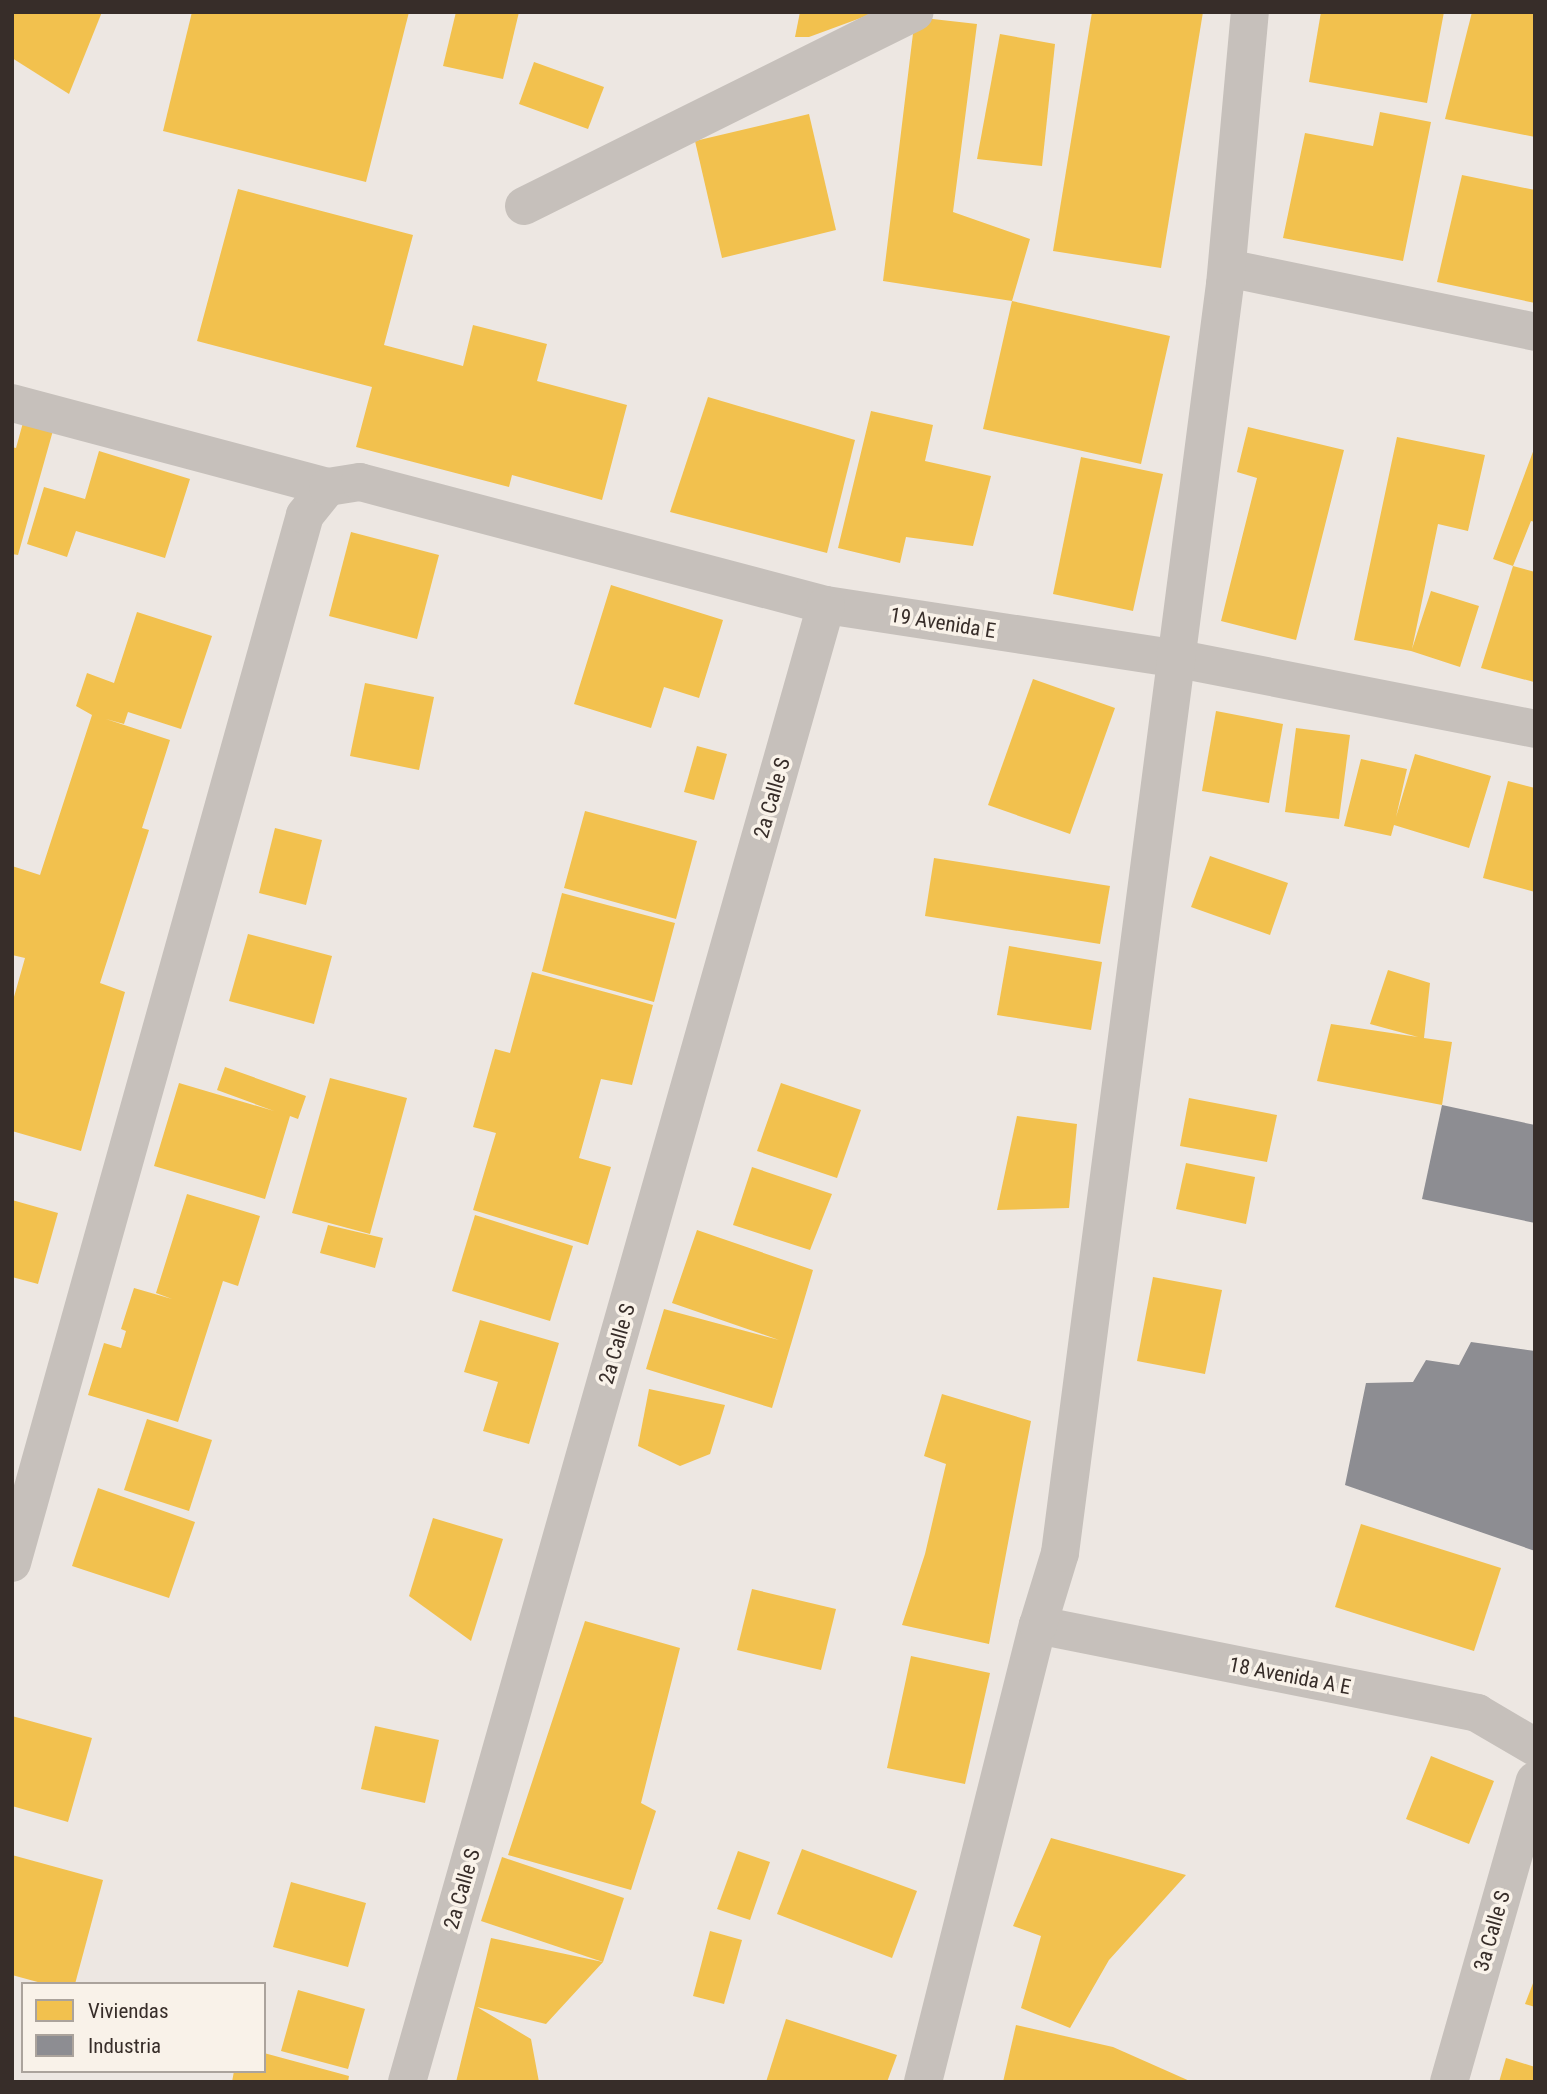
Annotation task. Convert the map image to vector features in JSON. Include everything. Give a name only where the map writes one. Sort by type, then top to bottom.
[{"type":"street","points":[[524,206],[915,12]]},
{"type":"street","points":[[923,2082],[1038,1625],[1060,1553],[1174,658],[1227,268],[1250,12]]},
{"type":"street","points":[[1227,268],[1535,332]]},
{"type":"street","name":"19 Avenida E","points":[[12,402],[826,605],[1174,658],[1535,729]]},
{"type":"street","points":[[12,1563],[305,514],[344,485]]},
{"type":"street","name":"2a Calle S","points":[[407,2082],[826,605]]},
{"type":"street","name":"18 Avenida A E","points":[[1038,1625],[1477,1713],[1535,1747]]},
{"type":"street","name":"3a Calle S","points":[[1449,2082],[1535,1781]]},
{"type":"building: Viviendas","points":[[12,12],[102,12],[69,94],[12,58]]},
{"type":"building: Viviendas","points":[[192,12],[409,12],[366,182],[163,131]]},
{"type":"building: Viviendas","points":[[456,12],[519,12],[503,79],[443,66]]},
{"type":"building: Viviendas","points":[[800,12],[877,12],[809,37],[795,37]]},
{"type":"building: Viviendas","points":[[1092,12],[1203,12],[1161,268],[1053,251]]},
{"type":"building: Viviendas","points":[[1321,12],[1444,12],[1427,103],[1309,82]]},
{"type":"building: Viviendas","points":[[1472,12],[1535,12],[1535,137],[1445,119]]},
{"type":"building: Viviendas","points":[[915,17],[977,24],[953,212],[1030,239],[1012,301],[883,281]]},
{"type":"building: Viviendas","points":[[1000,34],[1055,44],[1042,166],[977,159]]},
{"type":"building: Viviendas","points":[[534,62],[604,87],[588,129],[519,104]]},
{"type":"building: Viviendas","points":[[1380,112],[1431,122],[1403,261],[1283,238],[1305,133],[1373,146]]},
{"type":"building: Viviendas","points":[[809,114],[836,230],[722,258],[695,141]]},
{"type":"building: Viviendas","points":[[1462,175],[1535,190],[1535,303],[1437,282]]},
{"type":"building: Viviendas","points":[[238,189],[413,235],[384,345],[463,366],[473,325],[547,344],[537,381],[627,405],[602,500],[512,475],[509,487],[356,447],[372,387],[197,341]]},
{"type":"building: Viviendas","points":[[1012,301],[1170,336],[1141,464],[983,429]]},
{"type":"building: Viviendas","points":[[708,397],[855,440],[827,553],[670,512]]},
{"type":"building: Viviendas","points":[[871,411],[933,425],[925,461],[991,476],[973,546],[906,537],[900,563],[838,548]]},
{"type":"building: Viviendas","points":[[24,419],[54,427],[18,555],[12,554],[12,447],[16,448]]},
{"type":"building: Viviendas","points":[[1248,427],[1344,450],[1296,640],[1221,621],[1257,478],[1237,472]]},
{"type":"building: Viviendas","points":[[1397,437],[1485,455],[1468,531],[1438,524],[1412,649],[1431,591],[1479,606],[1460,667],[1411,651],[1354,640]]},
{"type":"building: Viviendas","points":[[1534,449],[1535,522],[1531,521],[1513,566],[1493,559]]},
{"type":"building: Viviendas","points":[[99,451],[190,479],[165,558],[76,531],[67,557],[27,544],[44,487],[85,499]]},
{"type":"building: Viviendas","points":[[1081,457],[1163,474],[1133,611],[1053,594]]},
{"type":"building: Viviendas","points":[[351,532],[439,555],[417,639],[329,616]]},
{"type":"building: Viviendas","points":[[1513,566],[1535,572],[1534,682],[1481,668]]},
{"type":"building: Viviendas","points":[[611,585],[723,620],[699,698],[664,687],[651,728],[574,704]]},
{"type":"building: Viviendas","points":[[137,612],[212,636],[181,729],[128,712],[124,724],[106,719],[170,740],[142,828],[149,830],[100,983],[125,992],[81,1151],[12,1131],[12,1004],[25,958],[12,955],[12,866],[40,875],[92,715],[76,706],[87,673],[114,683]]},
{"type":"building: Viviendas","points":[[1033,679],[1115,708],[1070,834],[988,805]]},
{"type":"building: Viviendas","points":[[365,683],[434,697],[419,770],[350,756]]},
{"type":"building: Viviendas","points":[[1216,711],[1283,724],[1269,803],[1202,791]]},
{"type":"building: Viviendas","points":[[1296,728],[1350,735],[1339,819],[1285,812]]},
{"type":"building: Viviendas","points":[[697,746],[727,754],[714,800],[684,792]]},
{"type":"building: Viviendas","points":[[1415,754],[1491,776],[1469,848],[1394,825],[1391,836],[1344,826],[1361,759],[1407,769],[1396,817]]},
{"type":"building: Viviendas","points":[[1508,781],[1535,788],[1535,892],[1483,878]]},
{"type":"building: Viviendas","points":[[585,811],[697,841],[676,919],[564,888]]},
{"type":"building: Viviendas","points":[[275,828],[322,840],[306,905],[259,893]]},
{"type":"building: Viviendas","points":[[1210,856],[1288,883],[1270,935],[1191,907]]},
{"type":"building: Viviendas","points":[[934,858],[1110,886],[1100,944],[925,916]]},
{"type":"building: Viviendas","points":[[562,893],[675,923],[654,1002],[542,971]]},
{"type":"building: Viviendas","points":[[248,934],[332,956],[314,1024],[229,1001]]},
{"type":"building: Viviendas","points":[[1009,946],[1102,962],[1091,1030],[997,1015]]},
{"type":"building: Viviendas","points":[[1388,970],[1430,983],[1424,1038],[1452,1042],[1442,1105],[1317,1081],[1331,1024],[1418,1037],[1370,1024]]},
{"type":"building: Viviendas","points":[[532,972],[653,1005],[632,1085],[601,1079],[579,1158],[611,1167],[588,1245],[473,1210],[496,1133],[473,1127],[495,1049],[510,1053]]},
{"type":"building: Viviendas","points":[[225,1067],[306,1096],[298,1119],[290,1116],[265,1199],[154,1166],[179,1083],[274,1111],[217,1090]]},
{"type":"building: Viviendas","points":[[330,1078],[407,1098],[370,1234],[292,1213]]},
{"type":"building: Viviendas","points":[[781,1083],[861,1110],[837,1178],[757,1151]]},
{"type":"building: Viviendas","points":[[1189,1098],[1277,1115],[1267,1162],[1180,1146]]},
{"type":"building: Viviendas","points":[[1017,1116],[1077,1124],[1069,1208],[997,1210]]},
{"type":"building: Viviendas","points":[[1186,1163],[1255,1177],[1246,1224],[1176,1209]]},
{"type":"building: Viviendas","points":[[752,1167],[832,1194],[810,1250],[733,1225]]},
{"type":"building: Viviendas","points":[[187,1194],[260,1216],[238,1286],[223,1281],[178,1422],[88,1395],[104,1343],[121,1348],[126,1331],[121,1329],[134,1288],[172,1299],[156,1293]]},
{"type":"building: Viviendas","points":[[12,1200],[58,1213],[38,1284],[12,1277]]},
{"type":"building: Viviendas","points":[[475,1215],[573,1246],[550,1321],[452,1291]]},
{"type":"building: Viviendas","points":[[328,1225],[383,1238],[375,1268],[320,1253]]},
{"type":"building: Viviendas","points":[[697,1230],[813,1270],[772,1408],[646,1369],[664,1309],[779,1340],[672,1303]]},
{"type":"building: Viviendas","points":[[1153,1277],[1222,1290],[1205,1374],[1137,1361]]},
{"type":"building: Viviendas","points":[[480,1320],[559,1343],[529,1444],[483,1431],[498,1382],[464,1372]]},
{"type":"building: Viviendas","points":[[649,1389],[725,1405],[710,1454],[680,1466],[638,1446]]},
{"type":"building: Viviendas","points":[[942,1394],[1031,1421],[989,1644],[902,1625],[925,1554],[946,1464],[924,1456]]},
{"type":"building: Viviendas","points":[[147,1419],[212,1440],[189,1511],[124,1490]]},
{"type":"building: Viviendas","points":[[98,1488],[195,1522],[169,1598],[72,1566]]},
{"type":"building: Viviendas","points":[[433,1518],[503,1539],[471,1641],[409,1596]]},
{"type":"building: Viviendas","points":[[1361,1524],[1501,1568],[1474,1651],[1335,1607]]},
{"type":"building: Viviendas","points":[[752,1589],[836,1609],[821,1670],[737,1650]]},
{"type":"building: Viviendas","points":[[585,1621],[680,1648],[641,1803],[656,1811],[631,1890],[508,1855]]},
{"type":"building: Viviendas","points":[[911,1656],[990,1673],[965,1784],[887,1768]]},
{"type":"building: Viviendas","points":[[12,1716],[92,1738],[68,1822],[12,1806]]},
{"type":"building: Viviendas","points":[[375,1726],[439,1740],[425,1803],[361,1789]]},
{"type":"building: Viviendas","points":[[1431,1756],[1494,1781],[1469,1844],[1406,1819]]},
{"type":"building: Viviendas","points":[[1051,1838],[1186,1875],[1109,1960],[1070,2028],[1021,2008],[1041,1936],[1013,1926]]},
{"type":"building: Viviendas","points":[[802,1849],[917,1891],[892,1958],[777,1914]]},
{"type":"building: Viviendas","points":[[738,1851],[770,1862],[750,1920],[717,1909]]},
{"type":"building: Viviendas","points":[[12,1855],[103,1880],[76,1982],[38,1982],[12,1975]]},
{"type":"building: Viviendas","points":[[502,1857],[624,1898],[603,1962],[481,1921]]},
{"type":"building: Viviendas","points":[[291,1882],[366,1903],[348,1967],[273,1947]]},
{"type":"building: Viviendas","points":[[710,1931],[742,1940],[724,2004],[693,1996]]},
{"type":"building: Viviendas","points":[[491,1938],[603,1962],[546,2024],[477,2007],[531,2039],[539,2082],[456,2082]]},
{"type":"building: Viviendas","points":[[1535,1978],[1535,2007],[1525,2004]]},
{"type":"building: Viviendas","points":[[298,1990],[365,2009],[348,2069],[281,2051]]},
{"type":"building: Viviendas","points":[[786,2019],[897,2055],[887,2082],[766,2082]]},
{"type":"building: Viviendas","points":[[1016,2025],[1113,2047],[1192,2082],[1003,2082]]},
{"type":"building: Viviendas","points":[[266,2054],[349,2076],[348,2082],[232,2082],[234,2073],[266,2073]]},
{"type":"building: Viviendas","points":[[1506,2058],[1535,2067],[1535,2082],[1499,2082]]},
{"type":"building: Industria","points":[[1442,1105],[1535,1125],[1535,1223],[1422,1199]]},
{"type":"building: Industria","points":[[1471,1342],[1535,1351],[1535,1551],[1345,1485],[1366,1383],[1413,1382],[1426,1360],[1459,1365]]}]
